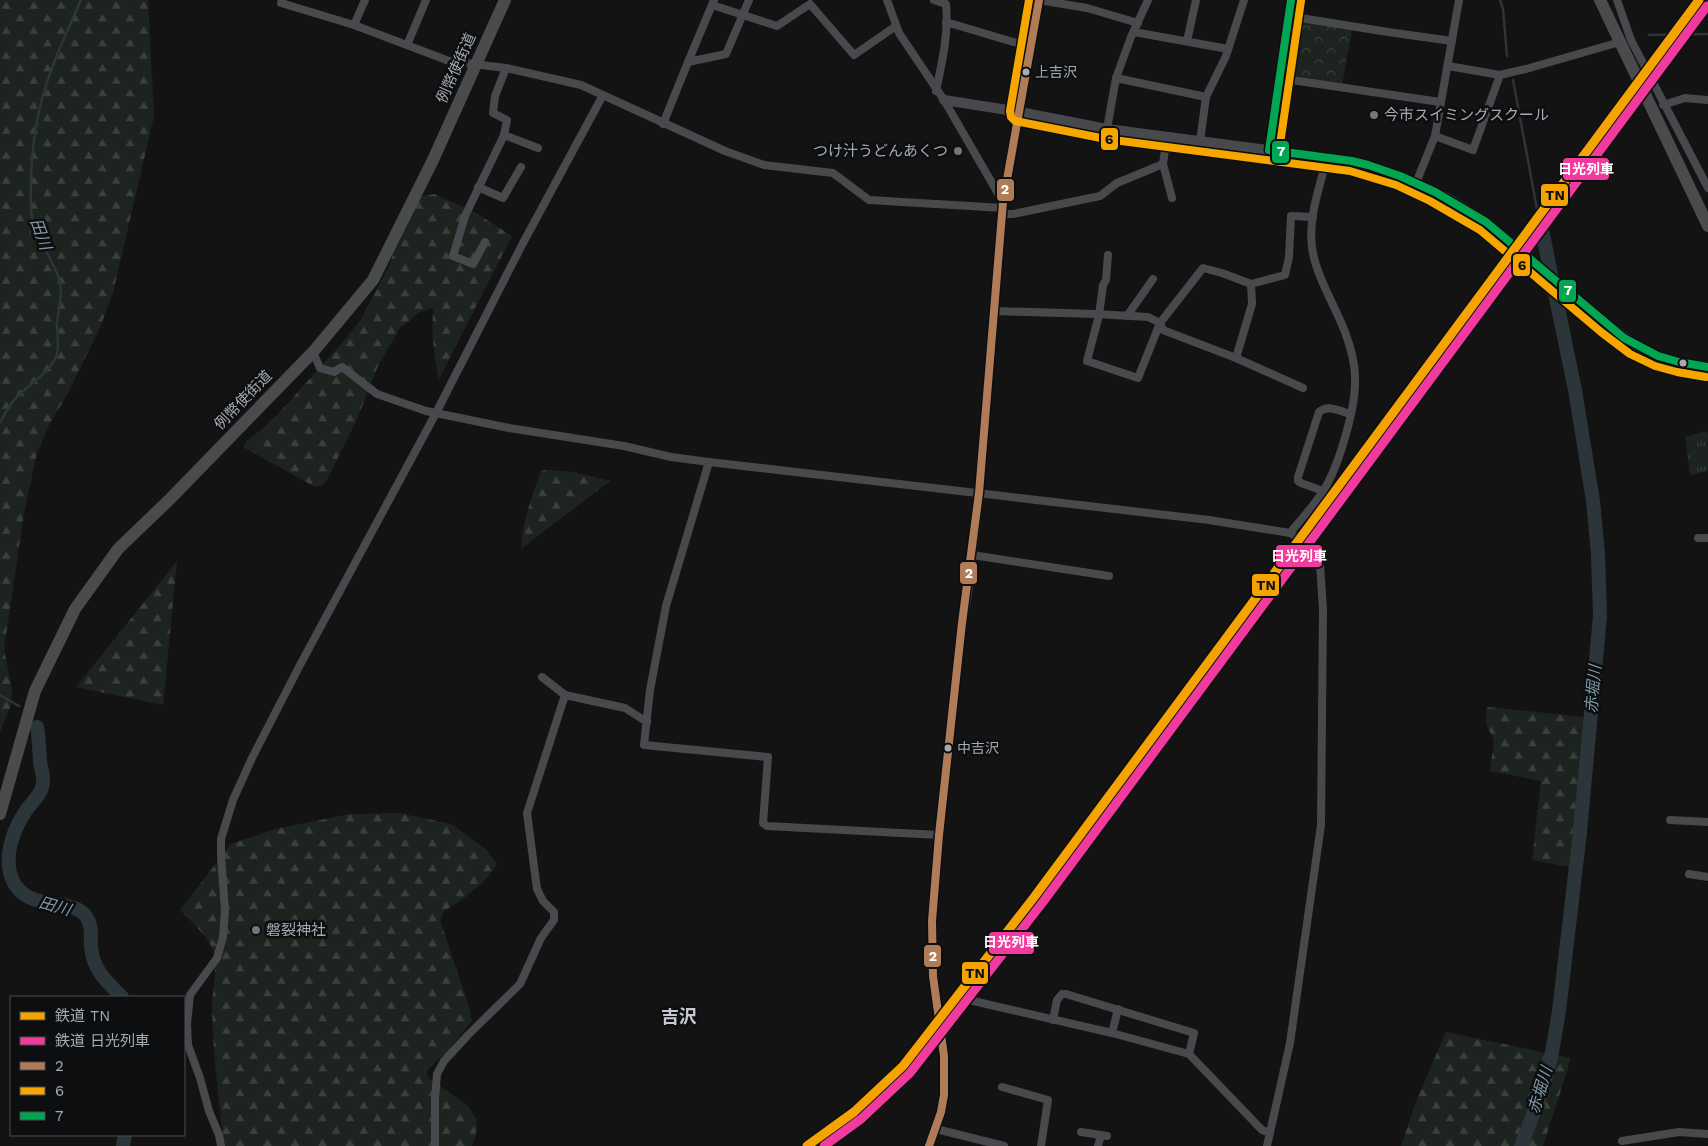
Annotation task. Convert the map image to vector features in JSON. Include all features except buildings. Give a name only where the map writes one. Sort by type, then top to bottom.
[{"type":"highway","name":"例幣使街道","points":[[0,814],[35,691],[75,609],[118,549],[170,499],[313,352],[373,280],[433,160],[505,0]]},
{"type":"highway","points":[[1600,0],[1708,226]]},
{"type":"street","points":[[282,0],[281,3],[354,25],[450,61],[506,68],[581,86],[662,124],[764,166],[833,173],[869,200],[1003,208],[1013,214],[1100,196],[1117,183],[1163,164]]},
{"type":"street","points":[[354,25],[365,0]]},
{"type":"street","points":[[407,45],[426,0]]},
{"type":"street","points":[[688,62],[726,54],[750,0]]},
{"type":"street","points":[[886,0],[899,33],[944,100],[1003,208]]},
{"type":"street","points":[[934,0],[946,4],[946,22],[936,90]]},
{"type":"street","points":[[929,1146],[941,1112],[944,1095],[944,1056],[933,976],[932,942],[933,902],[939,835],[962,623],[979,493],[1003,208],[1030,47],[1039,0],[1088,4],[1138,23]]},
{"type":"street","points":[[1107,129],[1116,78],[1148,0]]},
{"type":"street","points":[[1186,41],[1196,0]]},
{"type":"street","points":[[1200,141],[1206,97],[1228,49],[1244,0]]},
{"type":"street","points":[[1269,150],[1278,78],[1291,0]]},
{"type":"street","points":[[1416,183],[1435,136],[1459,0]]},
{"type":"street","points":[[1617,0],[1631,40],[1663,105],[1708,188]]},
{"type":"street","points":[[662,124],[713,2],[777,26],[810,4],[854,55],[896,26]]},
{"type":"street","points":[[1288,16],[1452,41]]},
{"type":"street","points":[[946,22],[1030,47]]},
{"type":"street","points":[[1134,32],[1228,49]]},
{"type":"street","points":[[1448,66],[1500,75],[1535,67],[1620,42]]},
{"type":"street","points":[[485,242],[472,264],[453,256],[465,216],[504,135],[507,120],[493,113],[494,96],[506,68]]},
{"type":"street","points":[[1435,136],[1473,150],[1500,75]]},
{"type":"street","points":[[1116,78],[1206,97]]},
{"type":"street","points":[[1278,78],[1440,102]]},
{"type":"street","points":[[221,1146],[219,1135],[209,1111],[188,1045],[187,1024],[190,995],[217,958],[223,937],[225,910],[221,856],[222,839],[233,800],[256,750],[300,665],[436,413],[523,243],[603,95]]},
{"type":"street","points":[[1663,105],[1685,98],[1708,100]]},
{"type":"street","points":[[944,100],[1107,129],[1352,161],[1381,169],[1416,183],[1448,199],[1486,222],[1607,324],[1635,345],[1658,356],[1708,367]]},
{"type":"street","points":[[504,135],[538,148]]},
{"type":"street","points":[[1167,136],[1163,164],[1172,198]]},
{"type":"street","points":[[1290,533],[1323,491],[1334,470],[1350,414],[1356,382],[1346,334],[1317,268],[1312,252],[1312,218],[1327,158]]},
{"type":"street","points":[[478,187],[503,198],[521,167]]},
{"type":"street","points":[[1108,255],[1106,280],[1103,285],[1099,315],[1086,361],[1138,378],[1160,323],[1203,268],[1251,284],[1285,275],[1289,257],[1291,216],[1312,218]]},
{"type":"street","points":[[1127,316],[1153,279]]},
{"type":"street","points":[[1236,358],[1252,304],[1251,284]]},
{"type":"street","points":[[995,311],[1148,317],[1160,323],[1162,330],[1236,358],[1303,388]]},
{"type":"street","points":[[313,352],[320,368],[334,372],[342,366],[377,394],[436,413],[509,428],[624,446],[708,462],[1209,520],[1290,533],[1319,550],[1323,619],[1322,803],[1314,882],[1290,1043],[1270,1134],[1270,1145]]},
{"type":"street","points":[[1323,491],[1298,481],[1319,412],[1322,409],[1328,408],[1350,414]]},
{"type":"street","points":[[708,462],[666,606],[650,690],[644,745],[768,757],[763,823],[767,826],[939,835]]},
{"type":"street","points":[[1698,538],[1708,538]]},
{"type":"street","points":[[972,555],[1109,576]]},
{"type":"street","points":[[542,677],[565,695],[625,708],[647,722]]},
{"type":"street","points":[[435,1146],[437,1074],[444,1061],[520,984],[542,938],[554,920],[554,912],[543,901],[537,889],[527,813],[565,695]]},
{"type":"street","points":[[1670,820],[1708,822]]},
{"type":"street","points":[[1689,874],[1708,877]]},
{"type":"street","points":[[941,1036],[1048,894]]},
{"type":"street","points":[[1053,1020],[1057,1000],[1062,994],[1066,994],[1194,1033],[1189,1054]]},
{"type":"street","points":[[969,1000],[1112,1033],[1189,1054],[1262,1130],[1270,1134]]},
{"type":"street","points":[[1112,1033],[1118,1009]]},
{"type":"street","points":[[1002,1087],[1048,1100],[1041,1146]]},
{"type":"street","points":[[936,1129],[1004,1146]]},
{"type":"street","points":[[1081,1132],[1104,1136],[1098,1146]]},
{"type":"street","points":[[1622,1141],[1679,1132],[1708,1134]]},
{"type":"green space","points":[[0,0],[148,0],[154,116],[113,293],[100,328],[68,393],[48,427],[36,457],[24,513],[4,649],[12,689],[11,705],[0,732]]},
{"type":"green space","points":[[1298,21],[1352,30],[1342,85],[1288,75],[1285,72],[1292,24]]},
{"type":"green space","points":[[435,194],[476,213],[512,236],[439,379],[433,344],[433,308],[420,312],[400,328],[378,366],[358,417],[327,480],[322,486],[315,487],[243,447],[247,440],[259,432],[277,415],[360,321],[389,266],[404,221],[415,197]]},
{"type":"green space","points":[[1707,431],[1708,471],[1690,475],[1685,437]]},
{"type":"green space","points":[[541,471],[574,472],[610,481],[521,549],[525,519]]},
{"type":"green space","points":[[177,561],[163,705],[76,687]]},
{"type":"green space","points":[[1487,707],[1585,717],[1581,769],[1569,867],[1532,860],[1541,781],[1490,771],[1494,740],[1486,724]]},
{"type":"green space","points":[[399,813],[451,824],[487,850],[497,864],[487,878],[474,890],[444,911],[440,920],[469,1006],[472,1021],[448,1051],[429,1068],[427,1073],[429,1078],[467,1105],[477,1120],[476,1135],[472,1146],[224,1146],[216,1078],[212,1009],[215,970],[214,954],[206,938],[180,910],[231,844],[275,829],[350,814]]},
{"type":"green space","points":[[1446,1032],[1570,1058],[1543,1146],[1401,1146],[1415,1104]]},
{"type":"waterway","name":"田川","points":[[0,423],[13,401],[48,369],[57,353],[57,323],[61,287],[57,273],[32,218],[32,167],[36,125],[42,99],[50,74],[81,0]]},
{"type":"waterway","name":"赤堀川","points":[[1500,0],[1503,9],[1507,56]]},
{"type":"waterway","points":[[1649,35],[1708,34]]},
{"type":"waterway","name":"赤堀川","points":[[1513,80],[1537,209]]},
{"type":"waterway","name":"赤堀川","points":[[1521,1146],[1543,1088],[1551,1058],[1559,1011],[1580,832],[1600,616],[1598,554],[1593,501],[1575,390],[1542,230]]},
{"type":"waterway","name":"田川","points":[[0,695],[19,706]]},
{"type":"waterway","name":"田川","points":[[37,727],[43,779],[42,786],[40,793],[27,809],[16,828],[10,846],[10,874],[21,892],[31,898],[72,907],[81,911],[90,925],[92,955],[98,969],[121,996]]},
{"type":"waterway","name":"田川","points":[[123,1146],[125,1136]]},
{"type":"rail line","name":"TN","points":[[807,1146],[854,1112],[903,1066],[1035,896],[1699,0]]},
{"type":"rail line","name":"日光列車","points":[[824,1146],[861,1119],[910,1073],[1043,902],[1707,6]]},
{"type":"transit line","name":"6","points":[[1029,0],[1010,111],[1011,117],[1015,121],[1106,139],[1350,171],[1396,185],[1430,201],[1480,230],[1601,332],[1630,354],[1655,366],[1706,377]]},
{"type":"transit line","name":"2","points":[[929,1146],[941,1112],[944,1095],[944,1056],[933,976],[932,921],[939,835],[962,623],[979,493],[1003,202],[1039,0]]},
{"type":"transit line","name":"7","points":[[1291,0],[1269,150],[1352,161],[1368,165],[1400,176],[1435,192],[1486,222],[1624,338],[1658,356],[1708,367]]},
{"type":"transit line","name":"6","points":[[1279,151],[1301,1]]},
{"type":"place","name":"上吉沢","points":[[1026,72]]},
{"type":"place","name":"今市スイミングスクール","points":[[1374,115]]},
{"type":"place","name":"つけ汁うどんあくつ","points":[[958,151]]},
{"type":"place","name":"中吉沢","points":[[948,748]]},
{"type":"place","name":"磐裂神社","points":[[256,930]]},
{"type":"district","name":"吉沢","points":[[679,1016]]}]
